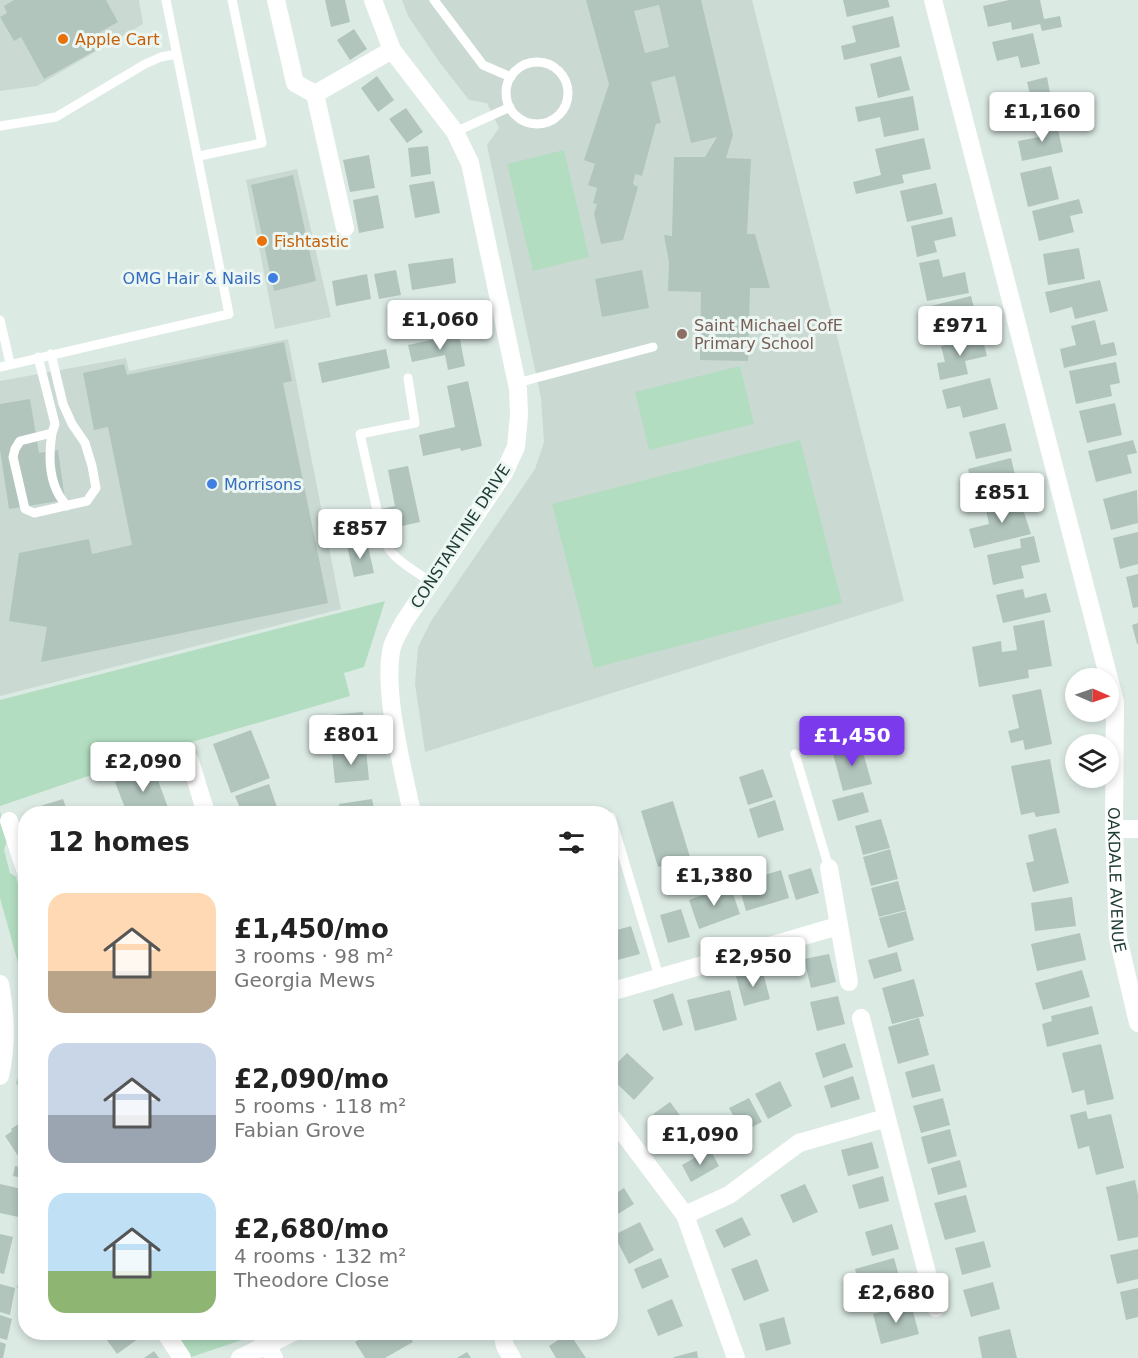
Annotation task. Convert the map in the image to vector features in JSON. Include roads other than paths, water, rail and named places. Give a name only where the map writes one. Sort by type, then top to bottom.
[{"type":"street","points":[[276,0],[295,83],[315,94],[345,228]]},
{"type":"street","name":"CONSTANTINE DRIVE","points":[[373,0],[392,50],[455,132],[470,163],[517,383],[519,415],[516,447],[504,473],[404,622],[392,646],[389,673],[393,715],[411,806]]},
{"type":"street","name":"OAKDALE AVENUE","points":[[933,0],[1115,702],[1114,829],[1118,938],[1138,1023]]},
{"type":"street","points":[[315,94],[392,50]]},
{"type":"street","points":[[190,761],[204,806]]},
{"type":"street","points":[[9,822],[18,848]]},
{"type":"street","points":[[1114,829],[1138,829]]},
{"type":"street","points":[[829,868],[849,982]]},
{"type":"street","points":[[618,989],[838,926]]},
{"type":"street","points":[[0,984],[6,1014],[3,1066],[0,1076]]},
{"type":"street","points":[[861,1018],[936,1308]]},
{"type":"street","points":[[685,1215],[729,1195],[799,1143],[886,1118]]},
{"type":"street","points":[[618,1126],[685,1215],[736,1358]]},
{"type":"street","points":[[170,1340],[182,1358]]},
{"type":"street","points":[[504,1340],[512,1358]]},
{"type":"street","points":[[240,1358],[267,1345]]},
{"type":"lane","points":[[0,320],[5,365],[229,314],[166,0]]},
{"type":"lane","points":[[199,156],[262,143],[232,0]]},
{"type":"lane","points":[[434,0],[483,65],[511,77]]},
{"type":"lane","points":[[0,126],[56,117],[145,64],[161,57],[177,54]]},
{"type":"lane","points":[[546,63],[563,75],[567,84],[567,104],[554,120],[544,124],[534,124],[524,121],[510,107],[507,87],[517,69],[526,64],[546,63]]},
{"type":"lane","points":[[455,132],[510,107]]},
{"type":"lane","points":[[517,383],[653,347]]},
{"type":"lane","points":[[51,354],[63,404],[72,424],[85,443],[96,488],[87,501],[34,513],[25,509],[13,457],[20,441],[52,433]]},
{"type":"lane","points":[[38,357],[55,424],[48,454],[58,496],[67,506]]},
{"type":"lane","points":[[377,510],[360,434],[415,423],[408,378]]},
{"type":"lane","points":[[381,531],[383,539],[399,560],[431,582]]},
{"type":"lane","points":[[795,754],[829,868]]},
{"type":"lane","points":[[618,841],[658,976]]},
{"type":"place","name":"Apple Cart","points":[[63,39]]},
{"type":"place","name":"Fishtastic","points":[[262,241]]},
{"type":"place","name":"OMG Hair & Nails","points":[[273,278]]},
{"type":"place","name":"Saint Michael CofE Primary School","points":[[682,334]]},
{"type":"place","name":"Morrisons","points":[[212,484]]}]
